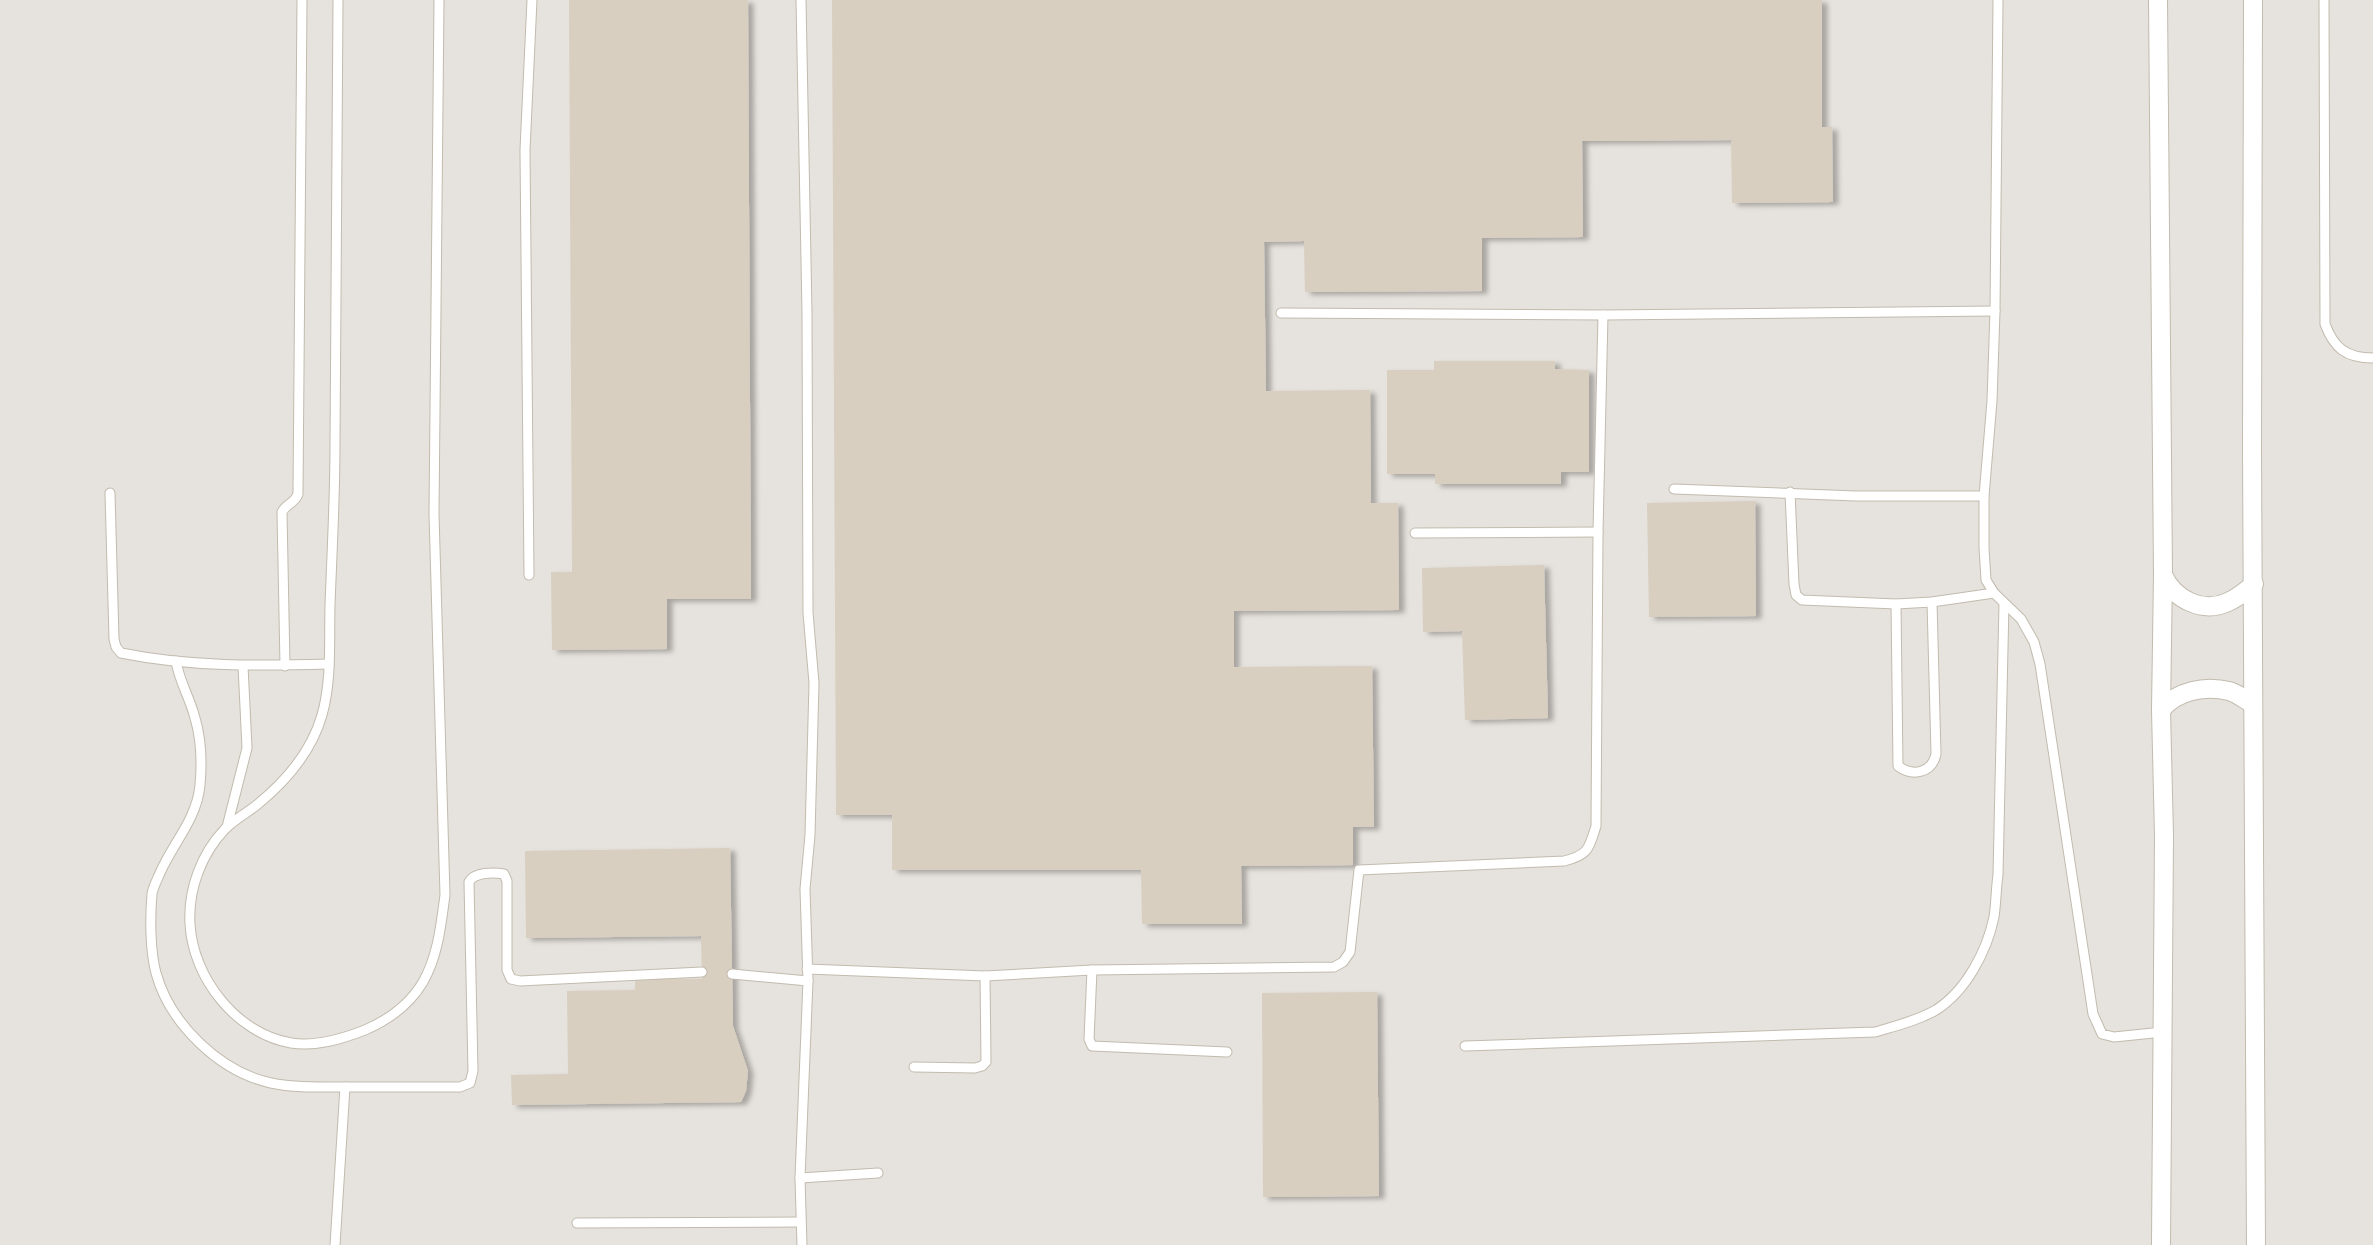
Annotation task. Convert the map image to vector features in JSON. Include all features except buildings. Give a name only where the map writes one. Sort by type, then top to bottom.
[{"type":"street","points":[[2158,0],[2162,575],[2161,710],[2164,836],[2161,1245]]},
{"type":"street","points":[[2253,0],[2252,450],[2256,1245]]},
{"type":"street","points":[[2162,575],[2174,592],[2191,603],[2199,605],[2220,605],[2228,602],[2254,584]]},
{"type":"street","points":[[2161,710],[2168,701],[2201,688],[2230,691],[2253,704]]},
{"type":"lane","points":[[285,666],[282,512],[285,506],[297,498],[298,494],[302,0]]},
{"type":"lane","points":[[338,0],[335,517],[327,698],[316,735],[292,770],[280,785],[260,803],[227,827],[207,853],[192,890],[189,920],[191,941],[201,966],[212,990],[227,1008],[272,1038],[294,1044],[323,1043],[345,1038],[372,1027],[398,1012],[423,982],[440,939],[444,895],[434,514],[439,0]]},
{"type":"lane","points":[[528,575],[525,150],[532,0]]},
{"type":"lane","points":[[801,0],[807,313],[808,613],[814,683],[810,835],[805,889],[808,981],[800,1178],[802,1245]]},
{"type":"lane","points":[[1998,0],[1992,401],[1984,496],[1986,580],[1994,593],[2021,619],[2034,642],[2040,664],[2092,1014],[2102,1034],[2114,1038],[2164,1032]]},
{"type":"lane","points":[[2324,0],[2325,324],[2332,341],[2346,354],[2373,358]]},
{"type":"lane","points":[[1281,313],[1388,312],[1603,315],[1994,311]]},
{"type":"lane","points":[[807,969],[985,976],[1092,970],[1334,967],[1343,962],[1350,952],[1359,870],[1564,861],[1578,858],[1589,849],[1596,826],[1598,532],[1603,315]]},
{"type":"lane","points":[[1674,490],[1790,492],[1856,496],[1984,496]]},
{"type":"lane","points":[[1790,492],[1796,595],[1802,600],[1896,604],[1932,602],[1994,593]]},
{"type":"lane","points":[[110,493],[116,647],[121,653],[176,661],[243,666],[329,664]]},
{"type":"lane","points":[[1415,533],[1598,532]]},
{"type":"lane","points":[[1896,604],[1898,766],[1904,771],[1919,772],[1930,768],[1934,764],[1936,754],[1932,602]]},
{"type":"lane","points":[[1465,1046],[1875,1032],[1910,1022],[1936,1010],[1956,993],[1978,961],[1994,918],[1998,875],[2004,603]]},
{"type":"lane","points":[[176,661],[179,676],[196,718],[200,747],[200,785],[196,806],[184,831],[164,864],[152,892],[151,928],[156,973],[170,1005],[197,1040],[233,1069],[271,1083],[345,1087],[460,1087],[470,1083],[472,1079],[469,882],[471,877],[476,875],[504,874],[507,881],[506,970],[511,979],[520,981],[702,972]]},
{"type":"lane","points":[[227,827],[247,748],[243,666]]},
{"type":"lane","points":[[1092,970],[1089,1039],[1092,1046],[1227,1052]]},
{"type":"lane","points":[[732,974],[808,981]]},
{"type":"lane","points":[[914,1067],[975,1068],[982,1066],[986,1062],[985,976]]},
{"type":"lane","points":[[335,1245],[345,1087]]},
{"type":"lane","points":[[800,1178],[878,1173]]},
{"type":"lane","points":[[577,1223],[800,1222]]},
{"type":"shaded area","points":[[0,0],[2373,0],[2373,1245],[0,1245]]}]
